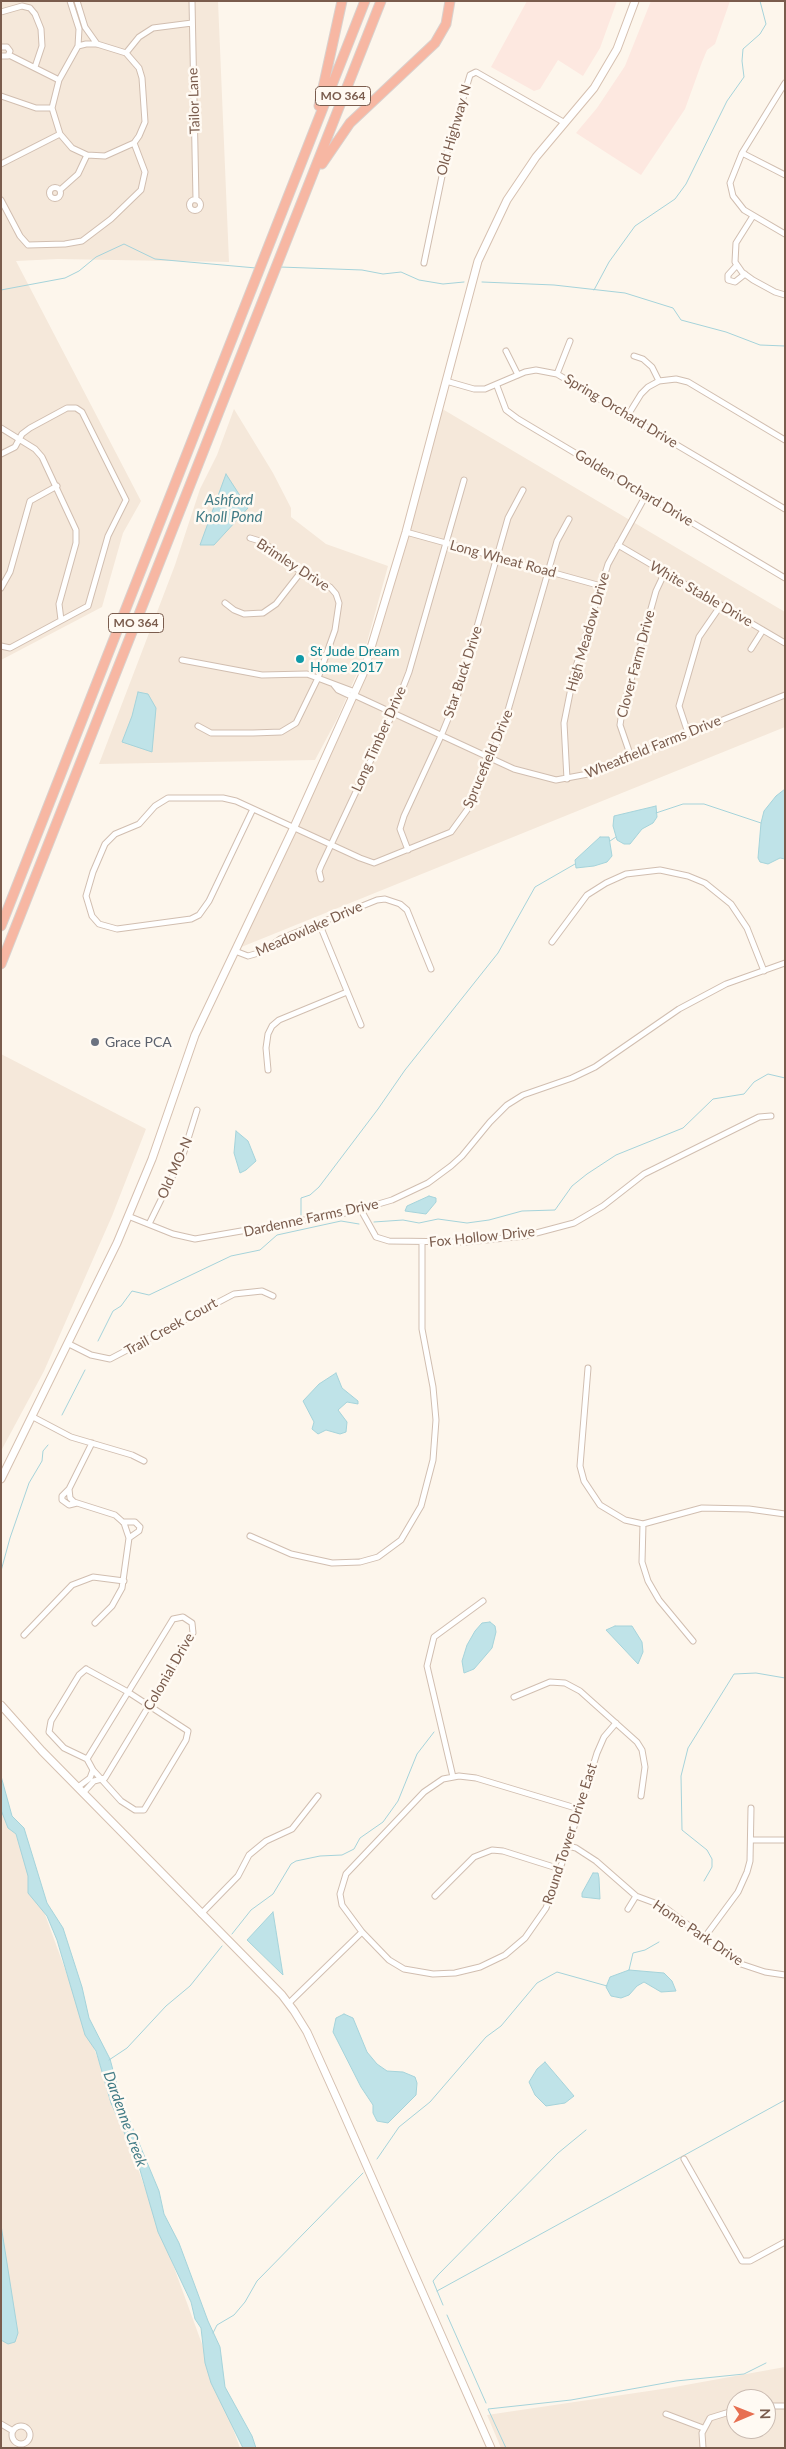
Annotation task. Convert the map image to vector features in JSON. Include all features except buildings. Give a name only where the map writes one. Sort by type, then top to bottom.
[{"type":"highway","points":[[307,149],[323,91],[342,1]]},
{"type":"highway","name":"MO 364","points":[[1,926],[365,1]]},
{"type":"highway","name":"MO 364","points":[[1,964],[381,1]]},
{"type":"highway","points":[[306,191],[331,148],[350,124],[435,43],[446,24],[450,1]]},
{"type":"main road","points":[[1,1479],[69,1344],[128,1216],[152,1159],[195,1035],[294,827],[365,668],[406,532],[478,261],[507,200],[536,157],[594,88],[617,49],[635,1]]},
{"type":"main road","points":[[1,1705],[80,1790],[289,2003],[307,2032],[491,2448]]},
{"type":"street","points":[[70,1],[76,5],[82,28],[78,46],[59,80],[52,108],[60,134],[72,148],[87,156],[105,156],[134,143],[145,122],[145,103],[141,73],[126,53],[97,44],[78,46]]},
{"type":"street","name":"Tailor Lane","points":[[192,1],[196,200]]},
{"type":"street","points":[[1,12],[22,6],[30,8],[35,14],[41,29],[42,46],[34,67]]},
{"type":"street","points":[[126,53],[139,36],[154,28],[192,23]]},
{"type":"street","points":[[82,28],[97,44]]},
{"type":"street","points":[[1,47],[8,48],[9,55]]},
{"type":"street","points":[[1,56],[9,55],[59,80]]},
{"type":"street","name":"Old Highway N","points":[[424,263],[447,152],[470,75],[476,72],[565,123]]},
{"type":"street","points":[[785,83],[742,153],[730,183],[731,190],[744,210],[785,234]]},
{"type":"street","points":[[1,96],[36,108],[52,108]]},
{"type":"street","points":[[1,164],[60,134]]},
{"type":"street","points":[[1,200],[20,236],[28,244],[65,244],[82,241],[116,214],[141,190],[145,172],[134,143]]},
{"type":"street","points":[[742,153],[785,175]]},
{"type":"street","points":[[60,190],[78,174],[87,156]]},
{"type":"street","points":[[753,216],[736,243],[734,252],[737,265],[744,274],[775,292],[785,295]]},
{"type":"street","points":[[737,265],[728,274],[728,280],[734,282],[744,274]]},
{"type":"street","points":[[558,374],[570,341]]},
{"type":"street","points":[[506,352],[518,375]]},
{"type":"street","points":[[634,356],[643,359],[652,367],[659,381]]},
{"type":"street","name":"Spring Orchard Drive","points":[[446,381],[474,389],[497,386],[518,375],[536,370],[558,374],[785,509]]},
{"type":"street","points":[[628,415],[641,394],[659,381],[676,379],[688,382],[785,440]]},
{"type":"street","name":"Golden Orchard Drive","points":[[497,386],[506,410],[518,419],[785,578]]},
{"type":"street","points":[[1,454],[14,447],[30,428],[67,408],[76,408],[82,412],[126,496],[126,500],[108,536],[91,601],[84,608],[10,648],[1,646]]},
{"type":"street","points":[[1,428],[20,439],[42,457],[76,530],[76,543],[59,604],[61,620]]},
{"type":"street","name":"Long Timber Drive","points":[[320,879],[319,871],[330,845],[393,712],[408,672],[464,480]]},
{"type":"street","points":[[1,588],[10,572],[30,501],[56,486]]},
{"type":"street","name":"Star Buck Drive","points":[[408,850],[400,829],[457,697],[508,518],[523,490]]},
{"type":"street","name":"High Meadow Drive","points":[[568,779],[564,722],[574,673],[608,564],[646,495]]},
{"type":"street","name":"Sprucefield Drive","points":[[253,809],[209,901],[199,915],[191,919],[117,928],[99,924],[92,916],[86,896],[93,872],[105,844],[112,836],[139,824],[160,802],[168,798],[223,798],[253,809],[374,863],[451,832],[467,810],[490,759],[511,703],[550,572],[557,541],[569,519]]},
{"type":"street","name":"Long Wheat Road","points":[[406,532],[601,586]]},
{"type":"street","name":"Brimley Drive","points":[[198,726],[211,733],[281,732],[296,723],[318,678],[335,630],[339,600],[330,587],[301,572],[263,542],[250,538]]},
{"type":"street","name":"White Stable Drive","points":[[618,545],[785,643]]},
{"type":"street","points":[[225,602],[234,610],[244,614],[254,615],[263,613],[276,604],[301,572]]},
{"type":"street","name":"Clover Farm Drive","points":[[631,757],[620,726],[622,712],[656,591],[665,572]]},
{"type":"street","points":[[688,733],[679,706],[700,637],[721,605]]},
{"type":"street","points":[[751,649],[763,630]]},
{"type":"street","name":"Wheatfield Farms Drive","points":[[182,660],[262,675],[307,674],[334,685],[338,690],[354,694],[393,712],[490,759],[539,778],[568,779],[588,774],[785,695]]},
{"type":"street","points":[[552,942],[587,895],[606,882],[626,874],[660,870],[688,876],[705,883],[731,904],[747,928],[764,971]]},
{"type":"street","name":"Meadowlake Drive","points":[[235,951],[248,956],[262,952],[280,940],[377,900],[396,902],[404,907],[432,969]]},
{"type":"street","points":[[319,923],[361,1025]]},
{"type":"street","name":"Dardenne Farms Drive","points":[[128,1216],[173,1234],[195,1239],[361,1210],[392,1200],[428,1183],[451,1166],[490,1122],[508,1105],[523,1095],[572,1078],[596,1067],[679,1009],[726,984],[785,963]]},
{"type":"street","points":[[268,1070],[267,1041],[272,1026],[279,1020],[347,992]]},
{"type":"street","name":"Old MO-N","points":[[149,1224],[183,1155],[192,1132],[197,1110]]},
{"type":"street","name":"Fox Hollow Drive","points":[[361,1210],[376,1237],[389,1241],[422,1243],[525,1236],[574,1222],[603,1206],[644,1174],[759,1117],[771,1116]]},
{"type":"street","points":[[250,1536],[291,1554],[332,1563],[360,1562],[378,1557],[401,1540],[421,1506],[433,1460],[436,1420],[433,1387],[422,1329],[422,1243]]},
{"type":"street","name":"Trail Creek Court","points":[[69,1344],[91,1355],[110,1359],[234,1294],[262,1291],[273,1296]]},
{"type":"street","points":[[588,1368],[580,1454],[584,1481],[600,1505],[626,1520],[643,1524],[702,1508],[749,1509],[785,1514]]},
{"type":"street","points":[[33,1417],[65,1434],[132,1455],[144,1461]]},
{"type":"street","points":[[92,1443],[69,1489],[70,1498],[77,1503],[109,1512],[123,1522],[129,1538],[124,1581],[116,1601],[95,1623]]},
{"type":"street","points":[[123,1522],[134,1522],[140,1527],[139,1531],[129,1538]]},
{"type":"street","points":[[643,1524],[642,1562],[648,1581],[659,1600],[693,1641]]},
{"type":"street","points":[[24,1635],[72,1585],[93,1577],[124,1581]]},
{"type":"street","points":[[484,1601],[434,1637],[427,1666],[453,1777],[483,1779],[579,1809]]},
{"type":"street","name":"Colonial Drive","points":[[80,1790],[94,1781],[105,1778],[193,1633],[192,1623],[184,1617],[173,1619],[87,1760]]},
{"type":"street","points":[[83,1670],[89,1670],[128,1692],[186,1728],[188,1737],[144,1810],[136,1810],[121,1801],[101,1780],[87,1760],[64,1748],[50,1735],[48,1728],[83,1670]]},
{"type":"street","points":[[514,1697],[550,1682],[565,1683],[580,1691],[616,1723],[642,1750],[645,1767],[641,1796]]},
{"type":"street","name":"Round Tower Drive East","points":[[453,1777],[437,1782],[424,1792],[346,1874],[341,1887],[340,1901],[344,1910],[389,1960],[404,1969],[440,1974],[455,1973],[480,1967],[512,1950],[533,1929],[546,1908],[568,1846],[600,1744],[616,1723]]},
{"type":"street","points":[[80,1790],[90,1778],[93,1770]]},
{"type":"street","points":[[202,1914],[238,1876],[249,1855],[266,1841],[292,1829],[318,1796]]},
{"type":"street","points":[[704,1938],[741,1885],[750,1861],[751,1808]]},
{"type":"street","points":[[751,1840],[785,1840]]},
{"type":"street","name":"Home Park Drive","points":[[568,1846],[576,1848],[596,1861],[636,1896],[663,1906],[738,1963],[765,1972],[785,1975]]},
{"type":"street","points":[[436,1896],[474,1857],[492,1850],[503,1851],[560,1868]]},
{"type":"street","points":[[628,1909],[636,1896]]},
{"type":"street","points":[[289,2003],[362,1932]]},
{"type":"street","points":[[684,2159],[742,2261],[746,2262],[785,2242]]},
{"type":"street","points":[[703,2448],[703,2428],[715,2415],[726,2412]]},
{"type":"street","points":[[666,2414],[703,2428]]},
{"type":"street","points":[[1,2424],[13,2430]]},
{"type":"street","points":[[19,2426],[27,2429],[30,2434],[27,2441],[21,2444],[16,2443],[12,2438],[13,2430],[19,2426]]},
{"type":"street","points":[[27,2441],[33,2448]]},
{"type":"shaded area","points":[[1,1],[218,1],[229,262],[58,259],[16,261],[141,501],[123,533],[102,607],[1,660]]},
{"type":"shaded area","points":[[527,1],[617,1],[600,48],[583,76],[558,60],[540,89],[534,91],[491,67]]},
{"type":"shaded area","points":[[651,1],[730,1],[715,44],[707,50],[685,109],[641,175],[576,133],[597,108],[625,66]]},
{"type":"shaded area","points":[[439,407],[785,612],[785,727],[234,950],[363,674]]},
{"type":"shaded area","points":[[234,409],[273,473],[291,508],[291,517],[326,544],[388,566],[361,664],[338,717],[315,760],[99,764],[175,565],[200,489],[217,455]]},
{"type":"shaded area","points":[[1,1054],[146,1129],[112,1216],[44,1371],[1,1451]]},
{"type":"shaded area","points":[[1,1794],[240,2448],[1,2448]]},
{"type":"shaded area","points":[[785,2367],[785,2448],[501,2448],[487,2415],[669,2388]]},
{"type":"water","name":"Ashford Knoll Pond","points":[[226,474],[248,508],[214,545],[200,545]]},
{"type":"water","points":[[138,692],[148,694],[156,708],[152,752],[122,742],[132,716]]},
{"type":"water","points":[[785,789],[785,859],[780,858],[768,864],[760,862],[758,858],[764,811],[776,796]]},
{"type":"water","points":[[656,806],[657,817],[653,823],[642,829],[630,844],[624,844],[617,840],[613,826],[614,816]]},
{"type":"water","points":[[600,837],[609,837],[612,856],[607,862],[576,868],[575,860]]},
{"type":"water","points":[[236,1131],[248,1141],[256,1161],[240,1173],[234,1153]]},
{"type":"water","points":[[429,1196],[436,1198],[436,1202],[426,1214],[405,1211],[407,1206]]},
{"type":"water","points":[[336,1373],[342,1388],[358,1401],[358,1404],[347,1402],[338,1410],[347,1422],[346,1432],[340,1434],[326,1430],[318,1434],[312,1429],[314,1422],[303,1401],[319,1384]]},
{"type":"water","points":[[490,1622],[495,1626],[496,1632],[492,1648],[474,1669],[464,1673],[462,1661],[467,1645],[482,1623]]},
{"type":"water","points":[[615,1626],[632,1626],[642,1642],[643,1652],[638,1664],[606,1630]]},
{"type":"water","name":"Dardenne Creek","points":[[1,1776],[12,1816],[24,1828],[47,1903],[63,1928],[82,1987],[89,2018],[110,2059],[121,2100],[159,2191],[164,2214],[179,2243],[208,2321],[220,2347],[225,2387],[252,2436],[256,2448],[243,2448],[211,2383],[205,2363],[201,2328],[195,2319],[191,2302],[158,2232],[138,2163],[111,2103],[96,2051],[85,2035],[57,1940],[47,1916],[28,1893],[28,1876],[16,1834],[8,1828],[1,1810]]},
{"type":"water","points":[[593,1873],[598,1873],[600,1899],[582,1897],[582,1893]]},
{"type":"water","points":[[273,1912],[283,1975],[247,1940]]},
{"type":"water","points":[[629,1970],[664,1973],[672,1981],[676,1991],[661,1992],[644,1982],[637,1986],[629,1995],[621,1998],[611,1996],[606,1987],[610,1977]]},
{"type":"water","points":[[344,2014],[353,2018],[367,2052],[377,2064],[387,2071],[403,2072],[415,2077],[417,2083],[416,2095],[388,2123],[377,2121],[373,2113],[373,2105],[361,2087],[333,2032],[336,2018]]},
{"type":"water","points":[[545,2062],[574,2096],[565,2103],[546,2106],[535,2095],[529,2082],[537,2069]]},
{"type":"water","points":[[1,2225],[18,2333],[15,2342],[8,2344],[1,2340]]},
{"type":"waterway","points":[[594,290],[609,262],[635,226],[675,199],[686,184],[727,101],[744,77],[743,49],[760,34],[766,24],[760,1]]},
{"type":"waterway","points":[[1,290],[65,278],[79,271],[96,257],[124,244],[155,259],[256,268]]},
{"type":"waterway","points":[[280,267],[362,270],[383,274],[401,272],[419,280],[443,284],[464,282]]},
{"type":"waterway","points":[[482,282],[554,285],[625,293],[673,308],[681,320],[726,332],[760,345],[785,346]]},
{"type":"waterway","points":[[656,813],[683,804],[704,804],[761,823]]},
{"type":"waterway","points":[[610,841],[616,837]]},
{"type":"waterway","points":[[301,1215],[301,1198],[310,1195],[319,1187],[405,1070],[498,953],[535,887],[575,864]]},
{"type":"waterway","points":[[374,1222],[403,1220],[419,1223],[438,1219],[467,1223],[489,1220],[522,1211],[555,1210],[572,1186],[587,1174],[616,1155],[683,1128],[713,1099],[744,1094],[754,1082],[768,1074],[785,1078]]},
{"type":"waterway","points":[[98,1341],[113,1311],[121,1306],[132,1291],[149,1295],[231,1256],[260,1250],[277,1235],[341,1221],[359,1224]]},
{"type":"waterway","points":[[62,1415],[85,1370]]},
{"type":"waterway","points":[[1,1571],[29,1483],[42,1461],[43,1451],[48,1445]]},
{"type":"waterway","points":[[704,1881],[712,1867],[712,1859],[707,1850],[682,1830],[681,1776],[688,1748],[734,1674],[756,1673],[785,1678]]},
{"type":"waterway","points":[[232,1934],[251,1910],[273,1894],[291,1864],[296,1861],[320,1856],[342,1855],[354,1849],[360,1838],[383,1822],[398,1801],[417,1754],[434,1732]]},
{"type":"waterway","points":[[629,1970],[633,1953],[645,1950],[659,1942]]},
{"type":"waterway","points":[[109,2060],[127,2048],[166,2006],[190,1986],[222,1946]]},
{"type":"waterway","points":[[377,2159],[399,2127],[430,2102],[486,2037],[501,2026],[537,1983],[557,1972],[607,1986]]},
{"type":"waterway","points":[[437,2291],[785,2100]]},
{"type":"waterway","points":[[443,2305],[433,2281],[558,2153],[586,2130]]},
{"type":"waterway","points":[[213,2333],[217,2325],[234,2315],[245,2302],[257,2281],[363,2173]]},
{"type":"waterway","points":[[447,2315],[486,2403]]},
{"type":"waterway","points":[[506,2448],[488,2409],[571,2400],[676,2381],[744,2374],[766,2363]]},
{"type":"place","name":"St Jude Dream Home 2017","points":[[300,659]]},
{"type":"place","name":"Grace PCA","points":[[95,1042]]}]
